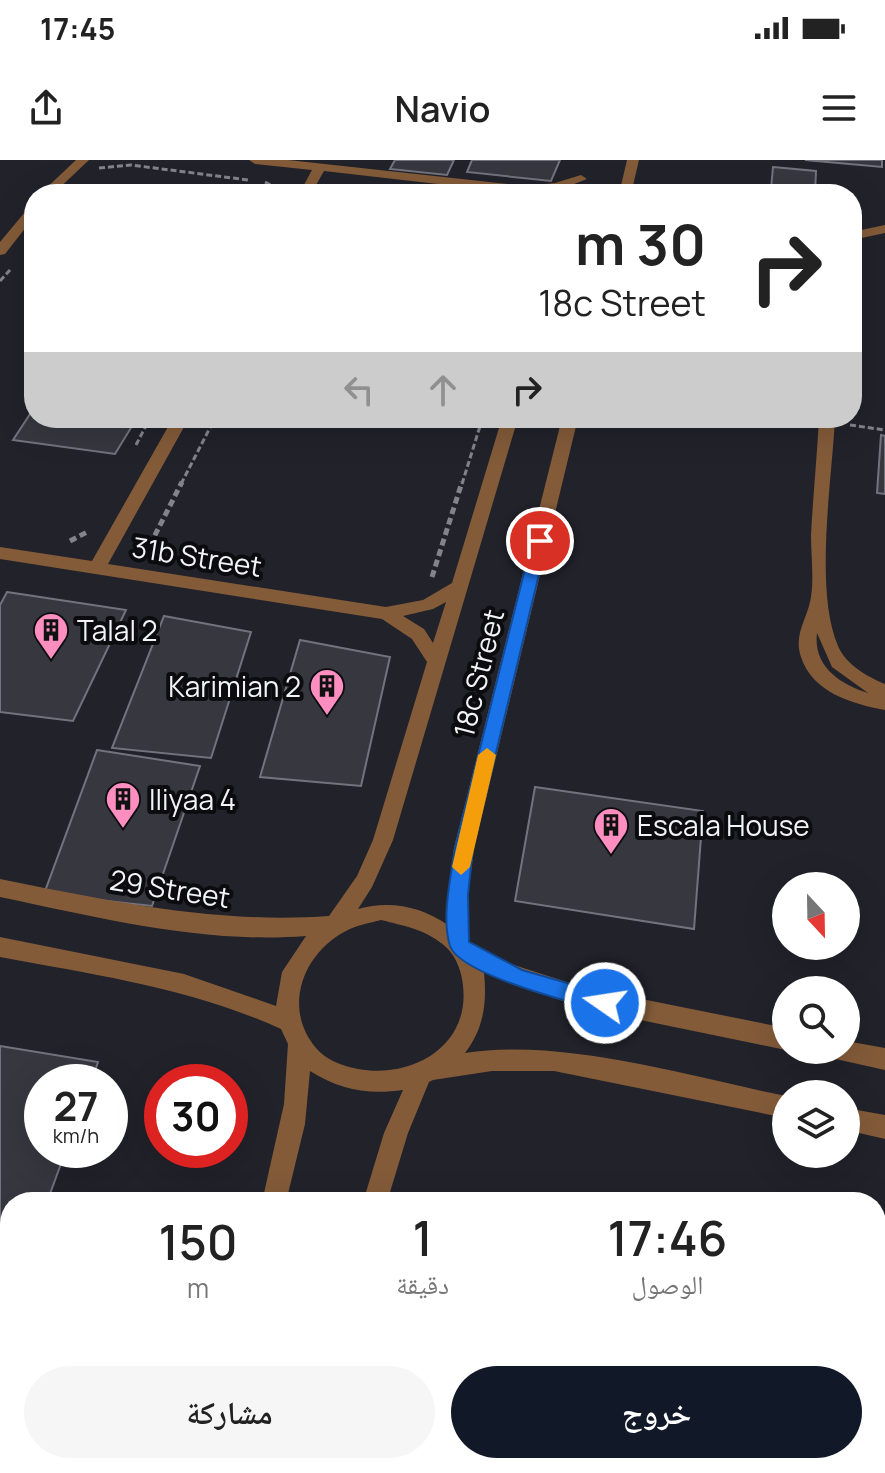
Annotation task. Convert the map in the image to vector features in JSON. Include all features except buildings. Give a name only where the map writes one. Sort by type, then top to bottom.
[{"type":"street","points":[[53,184],[68,160]]},
{"type":"street","points":[[56,184],[83,160]]},
{"type":"street","points":[[255,160],[465,184]]},
{"type":"street","points":[[627,184],[633,160]]},
{"type":"street","points":[[311,184],[320,167]]},
{"type":"street","points":[[555,184],[583,174],[580,184]]},
{"type":"street","points":[[0,251],[24,221]]},
{"type":"street","points":[[862,225],[885,226]]},
{"type":"street","points":[[862,233],[885,226]]},
{"type":"street","points":[[97,568],[175,428]]},
{"type":"street","name":"18c Street","points":[[334,923],[365,881],[383,840],[507,428]]},
{"type":"street","name":"18c Street","points":[[462,948],[458,895],[464,848],[568,428]]},
{"type":"street","points":[[827,428],[819,599],[829,646],[836,658],[859,679],[885,692]]},
{"type":"street","name":"31b Street","points":[[0,553],[386,613],[427,605],[459,587]]},
{"type":"street","points":[[819,599],[807,634],[813,664],[842,691],[885,703]]},
{"type":"street","name":"31b Street","points":[[386,613],[418,634],[437,662]]},
{"type":"street","name":"29 Street","points":[[0,888],[195,927],[262,930],[334,923]]},
{"type":"street","points":[[277,1192],[293,1135],[300,1072],[286,1000],[289,977],[313,939],[334,923],[358,914],[403,912],[444,929],[462,948],[518,978],[575,997],[772,1036]]},
{"type":"street","points":[[0,947],[196,986],[239,999],[294,1033],[325,1068],[360,1082],[398,1081],[426,1072],[492,1060],[554,1060],[772,1104]]},
{"type":"street","points":[[378,1192],[393,1143],[426,1072],[458,1046],[474,1016],[476,983],[462,948]]},
{"type":"street","points":[[860,1054],[885,1059]]},
{"type":"street","points":[[860,1122],[885,1127]]},
{"type":"path","points":[[99,168],[131,165],[265,184]]},
{"type":"path","points":[[862,426],[885,430]]},
{"type":"path","points":[[136,445],[145,428]]},
{"type":"path","points":[[163,558],[154,548],[154,537],[210,428]]},
{"type":"path","points":[[430,585],[479,428]]},
{"type":"path","points":[[60,544],[79,539],[92,528]]},
{"type":"slow traffic","points":[[461,867],[487,755]]},
{"type":"place","name":"Talal 2","points":[[51,661]]},
{"type":"place","name":"Karimian 2","points":[[327,717]]},
{"type":"place","name":"Iliyaa 4","points":[[123,830]]},
{"type":"place","name":"Escala House","points":[[611,856]]},
{"type":"route","points":[[540,541],[464,848],[458,895],[459,944],[466,953],[518,978],[575,997],[605,1003]]}]
